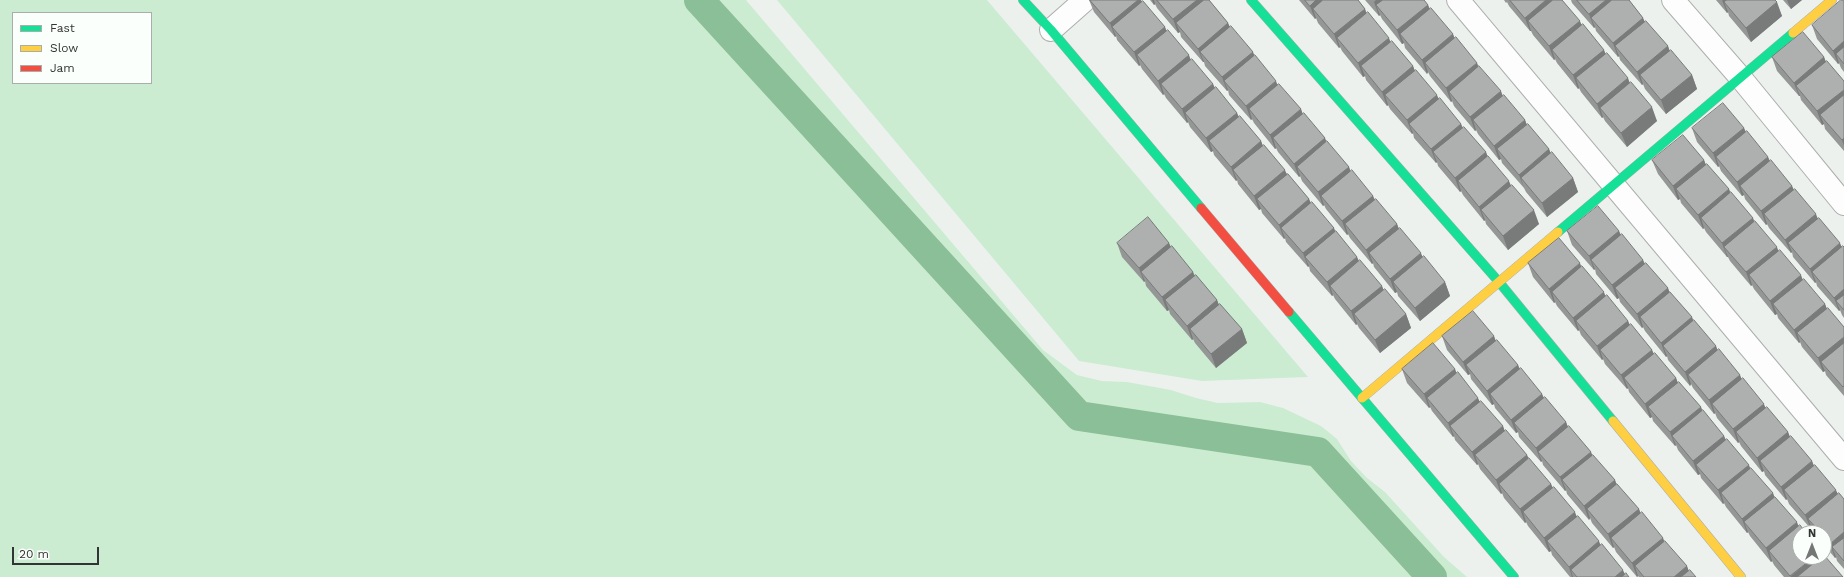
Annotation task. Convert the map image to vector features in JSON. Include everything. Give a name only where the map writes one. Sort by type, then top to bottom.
[{"type":"street","points":[[1023,0],[1051,30],[1514,577]]},
{"type":"street","points":[[1051,30],[1085,0]]},
{"type":"street","points":[[1251,0],[1499,282],[1741,577]]},
{"type":"street","points":[[1458,0],[1844,459]]},
{"type":"street","points":[[1673,0],[1740,77],[1844,204]]},
{"type":"street","points":[[1362,398],[1832,0]]},
{"type":"green space","points":[[0,0],[746,0],[1043,350],[1077,375],[1102,381],[1127,382],[1171,390],[1218,403],[1260,402],[1283,408],[1321,426],[1337,439],[1351,461],[1367,478],[1385,492],[1444,557],[1467,577],[0,577]]},
{"type":"green space","points":[[777,0],[987,0],[1308,377],[1202,381],[1079,361]]},
{"type":"building","points":[[1090,0],[1138,0],[1110,23]]},
{"type":"building","points":[[1157,0],[1197,0],[1173,19]]},
{"type":"building","points":[[1204,0],[1209,0],[1228,23],[1198,49],[1176,23]]},
{"type":"building","points":[[1305,0],[1316,0],[1310,6]]},
{"type":"building","points":[[1323,0],[1358,0],[1365,9],[1334,34],[1313,9]]},
{"type":"building","points":[[1383,0],[1424,0],[1428,5],[1397,30],[1376,5]]},
{"type":"building","points":[[1510,0],[1546,0],[1525,18]]},
{"type":"building","points":[[1553,0],[1562,0],[1580,21],[1549,46],[1528,21]]},
{"type":"building","points":[[1577,0],[1606,0],[1589,14]]},
{"type":"building","points":[[1612,0],[1629,0],[1643,18],[1613,43],[1591,18]]},
{"type":"building","points":[[1727,0],[1775,0],[1777,2],[1746,28],[1724,2]]},
{"type":"building","points":[[1841,0],[1844,2],[1844,41],[1833,51],[1812,25]]},
{"type":"building","points":[[1143,1],[1165,27],[1134,52],[1112,27]]},
{"type":"building","points":[[1431,8],[1453,34],[1422,60],[1400,34]]},
{"type":"building","points":[[1368,12],[1389,38],[1358,63],[1337,38]]},
{"type":"building","points":[[1646,21],[1668,46],[1637,72],[1615,46]]},
{"type":"building","points":[[1583,24],[1604,50],[1573,75],[1552,50]]},
{"type":"building","points":[[1231,26],[1253,52],[1222,77],[1200,52]]},
{"type":"building","points":[[1168,30],[1189,55],[1158,81],[1137,55]]},
{"type":"building","points":[[1803,32],[1824,57],[1794,83],[1772,57]]},
{"type":"building","points":[[1456,37],[1477,63],[1446,88],[1425,63]]},
{"type":"building","points":[[1392,41],[1413,66],[1382,92],[1361,66]]},
{"type":"building","points":[[1844,47],[1844,64],[1836,54]]},
{"type":"building","points":[[1671,50],[1692,75],[1661,100],[1640,75]]},
{"type":"building","points":[[1607,53],[1628,78],[1597,104],[1576,78]]},
{"type":"building","points":[[1255,55],[1276,81],[1246,106],[1224,81]]},
{"type":"building","points":[[1192,59],[1213,84],[1182,109],[1161,84]]},
{"type":"building","points":[[1827,61],[1844,81],[1844,90],[1817,111],[1796,86]]},
{"type":"building","points":[[1479,66],[1501,91],[1470,117],[1449,92]]},
{"type":"building","points":[[1416,70],[1437,95],[1407,120],[1385,95]]},
{"type":"building","points":[[1631,82],[1652,107],[1621,133],[1600,108]]},
{"type":"building","points":[[1279,84],[1301,109],[1270,135],[1249,109]]},
{"type":"building","points":[[1216,87],[1237,113],[1206,138],[1185,113]]},
{"type":"building","points":[[1504,95],[1525,120],[1494,146],[1473,120]]},
{"type":"building","points":[[1844,95],[1844,138],[1842,140],[1820,115]]},
{"type":"building","points":[[1440,98],[1461,124],[1431,149],[1409,124]]},
{"type":"building","points":[[1723,103],[1744,128],[1713,153],[1692,128]]},
{"type":"building","points":[[1304,113],[1325,138],[1294,164],[1273,138]]},
{"type":"building","points":[[1240,116],[1261,141],[1231,167],[1209,141]]},
{"type":"building","points":[[1528,124],[1549,149],[1519,175],[1497,149]]},
{"type":"building","points":[[1464,127],[1486,152],[1455,178],[1433,152]]},
{"type":"building","points":[[1747,131],[1768,157],[1737,182],[1716,157]]},
{"type":"building","points":[[1683,135],[1704,160],[1673,186],[1652,160]]},
{"type":"building","points":[[1327,141],[1349,167],[1318,192],[1297,167]]},
{"type":"building","points":[[1264,145],[1285,170],[1254,196],[1233,170]]},
{"type":"building","points":[[1552,152],[1573,178],[1542,203],[1521,178]]},
{"type":"building","points":[[1488,156],[1509,181],[1479,207],[1458,181]]},
{"type":"building","points":[[1771,160],[1792,186],[1761,211],[1740,186]]},
{"type":"building","points":[[1707,164],[1729,189],[1698,215],[1676,189]]},
{"type":"building","points":[[1352,170],[1373,196],[1342,221],[1321,196]]},
{"type":"building","points":[[1288,174],[1309,199],[1279,225],[1257,199]]},
{"type":"building","points":[[1512,185],[1534,210],[1503,236],[1481,210]]},
{"type":"building","points":[[1795,189],[1816,214],[1785,240],[1764,214]]},
{"type":"building","points":[[1731,192],[1753,218],[1722,243],[1701,218]]},
{"type":"building","points":[[1376,199],[1397,224],[1366,250],[1345,224]]},
{"type":"building","points":[[1312,202],[1334,228],[1303,253],[1281,228]]},
{"type":"building","points":[[1598,206],[1619,231],[1589,256],[1567,231]]},
{"type":"building","points":[[1148,217],[1169,243],[1139,268],[1117,243]]},
{"type":"building","points":[[1819,218],[1840,243],[1810,269],[1788,243]]},
{"type":"building","points":[[1755,221],[1777,247],[1746,272],[1724,247]]},
{"type":"building","points":[[1400,228],[1421,253],[1390,279],[1369,253]]},
{"type":"building","points":[[1336,231],[1357,257],[1327,282],[1305,257]]},
{"type":"building","points":[[1622,234],[1643,260],[1612,285],[1591,260]]},
{"type":"building","points":[[1559,238],[1580,263],[1549,289],[1528,263]]},
{"type":"building","points":[[1172,246],[1193,272],[1162,297],[1141,272]]},
{"type":"building","points":[[1843,246],[1844,289],[1834,298],[1812,272]]},
{"type":"building","points":[[1780,250],[1801,275],[1770,301],[1749,275]]},
{"type":"building","points":[[1424,256],[1445,282],[1415,308],[1393,282]]},
{"type":"building","points":[[1360,260],[1382,286],[1351,311],[1330,286]]},
{"type":"building","points":[[1646,263],[1668,288],[1637,314],[1615,288]]},
{"type":"building","points":[[1582,266],[1604,292],[1573,318],[1552,292]]},
{"type":"building","points":[[1196,275],[1217,300],[1187,326],[1165,300]]},
{"type":"building","points":[[1804,279],[1825,304],[1794,330],[1773,304]]},
{"type":"building","points":[[1385,289],[1406,314],[1375,340],[1354,314]]},
{"type":"building","points":[[1670,292],[1692,317],[1661,343],[1640,317]]},
{"type":"building","points":[[1607,295],[1628,321],[1597,346],[1576,321]]},
{"type":"building","points":[[1844,295],[1844,310],[1836,301]]},
{"type":"building","points":[[1220,304],[1242,329],[1211,354],[1190,329]]},
{"type":"building","points":[[1828,308],[1844,327],[1844,337],[1818,358],[1797,333]]},
{"type":"building","points":[[1473,311],[1494,336],[1463,362],[1442,336]]},
{"type":"building","points":[[1694,320],[1716,346],[1685,372],[1663,346]]},
{"type":"building","points":[[1631,324],[1652,350],[1621,375],[1600,350]]},
{"type":"building","points":[[1497,340],[1518,365],[1487,391],[1466,365]]},
{"type":"building","points":[[1433,343],[1455,369],[1424,394],[1402,369]]},
{"type":"building","points":[[1844,343],[1844,386],[1843,387],[1821,362]]},
{"type":"building","points":[[1719,349],[1740,375],[1709,400],[1688,375]]},
{"type":"building","points":[[1655,353],[1676,378],[1645,404],[1624,378]]},
{"type":"building","points":[[1521,368],[1542,394],[1511,420],[1490,394]]},
{"type":"building","points":[[1458,372],[1478,398],[1448,423],[1427,398]]},
{"type":"building","points":[[1743,378],[1764,404],[1733,429],[1712,404]]},
{"type":"building","points":[[1679,382],[1701,407],[1670,432],[1648,407]]},
{"type":"building","points":[[1545,397],[1566,422],[1536,448],[1514,423]]},
{"type":"building","points":[[1481,401],[1503,426],[1472,452],[1450,426]]},
{"type":"building","points":[[1767,407],[1788,432],[1757,458],[1736,432]]},
{"type":"building","points":[[1703,410],[1724,436],[1693,461],[1672,436]]},
{"type":"building","points":[[1569,426],[1591,452],[1560,477],[1538,452]]},
{"type":"building","points":[[1506,430],[1527,455],[1496,480],[1475,455]]},
{"type":"building","points":[[1791,436],[1812,461],[1781,487],[1760,461]]},
{"type":"building","points":[[1727,439],[1749,465],[1718,490],[1696,465]]},
{"type":"building","points":[[1593,455],[1615,480],[1584,506],[1562,480]]},
{"type":"building","points":[[1529,458],[1551,484],[1520,509],[1499,484]]},
{"type":"building","points":[[1815,465],[1836,490],[1805,515],[1784,490]]},
{"type":"building","points":[[1751,468],[1773,493],[1742,519],[1721,493]]},
{"type":"building","points":[[1617,484],[1639,509],[1608,534],[1587,509]]},
{"type":"building","points":[[1554,487],[1575,512],[1544,538],[1523,512]]},
{"type":"building","points":[[1839,493],[1844,499],[1844,532],[1832,542],[1832,525],[1814,525],[1808,519]]},
{"type":"building","points":[[1775,497],[1797,522],[1766,548],[1744,522]]},
{"type":"building","points":[[1642,512],[1663,538],[1632,563],[1611,538]]},
{"type":"building","points":[[1578,516],[1599,541],[1569,567],[1547,541]]},
{"type":"building","points":[[1792,532],[1792,565],[1804,565],[1790,576],[1769,551]]},
{"type":"building","points":[[1844,538],[1844,561],[1832,547]]},
{"type":"building","points":[[1665,541],[1687,566],[1674,577],[1644,577],[1635,566]]},
{"type":"building","points":[[1602,544],[1623,570],[1615,577],[1577,577],[1571,570]]},
{"type":"building","points":[[1832,564],[1843,577],[1797,577],[1811,565]]},
{"type":"building","points":[[1690,570],[1696,577],[1681,577]]},
{"type":"building","points":[[1626,573],[1629,577],[1622,577]]},
{"type":"waterway","points":[[699,0],[1079,416],[1318,452],[1432,577]]},
{"type":"traffic: fast","points":[[1023,0],[1051,30],[1201,208]]},
{"type":"traffic: fast","points":[[1251,0],[1499,282],[1613,421]]},
{"type":"traffic: fast","points":[[1558,232],[1793,33]]},
{"type":"traffic: fast","points":[[1289,312],[1514,577]]},
{"type":"traffic: slow","points":[[1793,33],[1832,0]]},
{"type":"traffic: slow","points":[[1362,398],[1558,232]]},
{"type":"traffic: slow","points":[[1613,421],[1741,577]]},
{"type":"traffic: jam","points":[[1201,208],[1289,312]]}]
